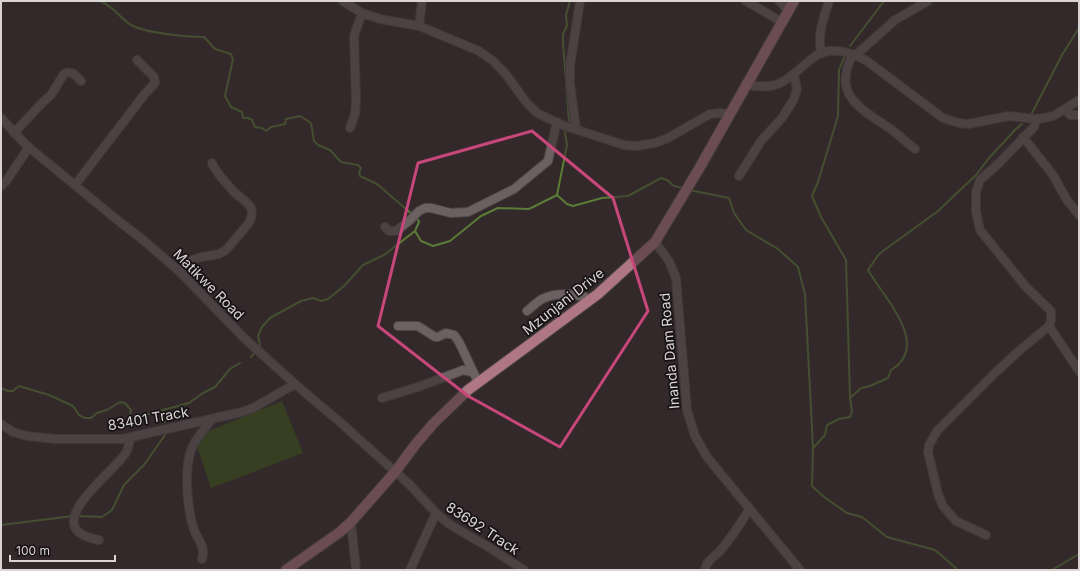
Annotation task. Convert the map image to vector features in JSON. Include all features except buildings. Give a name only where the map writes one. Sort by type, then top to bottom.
[{"type":"main road","name":"Mzunjani Drive","points":[[286,570],[340,532],[350,522],[395,472],[432,424],[448,408],[478,382],[592,299],[655,242],[700,167],[794,1]]},
{"type":"street","points":[[419,26],[422,1]]},
{"type":"street","points":[[576,129],[570,83],[571,59],[580,1]]},
{"type":"street","points":[[746,1],[782,22]]},
{"type":"street","points":[[779,1],[789,11]]},
{"type":"street","points":[[822,53],[820,47],[820,37],[829,1]]},
{"type":"street","points":[[915,149],[893,131],[870,116],[850,96],[845,84],[845,75],[848,64],[854,54],[895,20],[928,1]]},
{"type":"street","points":[[346,2],[362,13],[387,21],[419,26],[478,51],[493,61],[505,73],[526,102],[537,113],[576,129],[624,145],[648,145],[668,138],[710,114],[730,114]]},
{"type":"street","points":[[350,128],[355,114],[356,100],[354,36],[362,13]]},
{"type":"street","points":[[747,85],[773,86],[779,84],[794,75],[817,56],[822,53],[833,51],[854,54],[873,66],[943,118],[968,124],[1009,116],[1037,119],[1052,116],[1079,100]]},
{"type":"street","points":[[75,185],[144,95],[155,83],[154,77],[137,60]]},
{"type":"street","points":[[14,133],[51,95],[64,74],[70,72],[81,81]]},
{"type":"street","points":[[739,176],[761,142],[782,118],[794,99],[797,89],[794,75]]},
{"type":"street","points":[[1065,109],[1070,116],[1079,115]]},
{"type":"street","name":"Matikwe Road","points":[[1,118],[29,147],[180,272],[244,338],[395,472]]},
{"type":"street","points":[[986,535],[956,521],[943,506],[938,494],[928,452],[937,432],[996,372],[1049,326],[1051,320],[1051,311],[1034,296],[1017,277],[980,230],[977,220],[976,200],[978,185],[985,174],[999,163],[1034,126],[1037,119]]},
{"type":"street","points":[[385,227],[390,231],[396,231],[419,211],[428,207],[451,213],[468,212],[514,189],[548,161],[557,122]]},
{"type":"street","points":[[1023,137],[1052,175],[1067,200],[1079,215]]},
{"type":"street","points":[[1,186],[8,180],[29,147]]},
{"type":"street","points":[[180,272],[189,261],[219,254],[226,250],[249,223],[252,214],[250,207],[229,186],[214,168],[212,162]]},
{"type":"street","name":"Inanda Dam Road","points":[[655,242],[669,261],[676,278],[687,410],[695,436],[706,457],[800,570]]},
{"type":"street","points":[[527,311],[541,300],[558,294],[579,295],[592,299]]},
{"type":"street","points":[[398,326],[418,326],[435,337],[446,333],[452,334],[459,342],[478,382]]},
{"type":"street","points":[[1049,326],[1079,371]]},
{"type":"street","points":[[382,398],[418,387],[463,370],[472,372]]},
{"type":"street","name":"83401 Track","points":[[1,424],[13,432],[22,435],[55,439],[122,439],[242,412],[253,408],[295,384]]},
{"type":"street","points":[[202,559],[204,554],[203,547],[194,529],[190,512],[188,474],[191,450],[212,419]]},
{"type":"street","points":[[99,540],[86,537],[78,532],[74,523],[74,514],[92,489],[125,454],[130,437]]},
{"type":"street","name":"83692 Track","points":[[395,472],[419,493],[436,513],[449,524],[524,570]]},
{"type":"street","points":[[705,570],[708,562],[721,550],[750,510]]},
{"type":"street","points":[[410,570],[436,513]]},
{"type":"street","points":[[350,522],[356,570]]},
{"type":"highlighted area","points":[[532,131],[613,198],[648,311],[560,447],[468,396],[378,326],[418,163]]},
{"type":"green space","points":[[282,401],[303,453],[211,488],[194,437]]},
{"type":"waterway","points":[[100,1],[108,5],[131,25],[138,28],[167,34],[204,37],[215,49],[231,54],[233,59],[225,96],[231,107],[242,112],[243,118],[252,120],[255,127],[262,128],[266,131],[271,127],[285,124],[286,119],[300,116],[311,123],[314,141],[318,145],[330,150],[341,162],[358,165],[361,168],[359,173],[360,176],[377,184],[413,215]]},
{"type":"waterway","points":[[569,121],[563,34],[567,26],[566,15],[570,1]]},
{"type":"waterway","points":[[850,46],[884,1]]},
{"type":"waterway","points":[[1032,113],[1062,55],[1079,28]]},
{"type":"waterway","points":[[845,55],[839,70],[838,116],[818,182],[812,196],[821,217],[846,260],[850,397]]},
{"type":"waterway","points":[[958,570],[935,550],[887,537],[862,517],[847,513],[824,497],[812,486],[813,448],[825,435],[827,425],[839,419],[850,417],[852,411],[850,398],[861,388],[870,386],[888,378],[891,370],[902,360],[907,348],[906,334],[900,321],[893,307],[868,270],[879,254],[938,211],[976,175],[989,158],[1022,124]]},
{"type":"waterway","points":[[557,195],[567,145],[565,132]]},
{"type":"waterway","points":[[415,231],[421,241],[433,246],[450,241],[481,216],[498,208],[529,209],[557,195],[567,204],[573,206],[602,198],[628,196],[661,178],[667,180],[674,186],[683,188]]},
{"type":"waterway","points":[[689,190],[729,198],[734,213],[746,230],[778,249],[798,267],[805,294],[813,448]]},
{"type":"waterway","points":[[258,349],[260,345],[258,336],[262,327],[270,318],[301,301],[313,298],[321,301],[328,299],[344,286],[363,265],[384,255],[415,231],[419,222],[417,218]]},
{"type":"waterway","points":[[251,357],[255,352]]},
{"type":"waterway","points":[[1,388],[8,391],[13,391],[19,386],[49,395],[73,406],[79,415],[85,418],[91,418],[97,413],[107,410],[120,402],[125,403],[131,410],[130,415],[133,418],[189,403],[215,387],[230,369],[240,363]]},
{"type":"waterway","points":[[165,409],[165,422]]},
{"type":"waterway","points":[[78,516],[102,517],[112,510],[124,485],[144,465],[167,432]]},
{"type":"waterway","points":[[1,525],[73,516]]},
{"type":"waterway","points":[[1052,570],[1079,554]]}]
